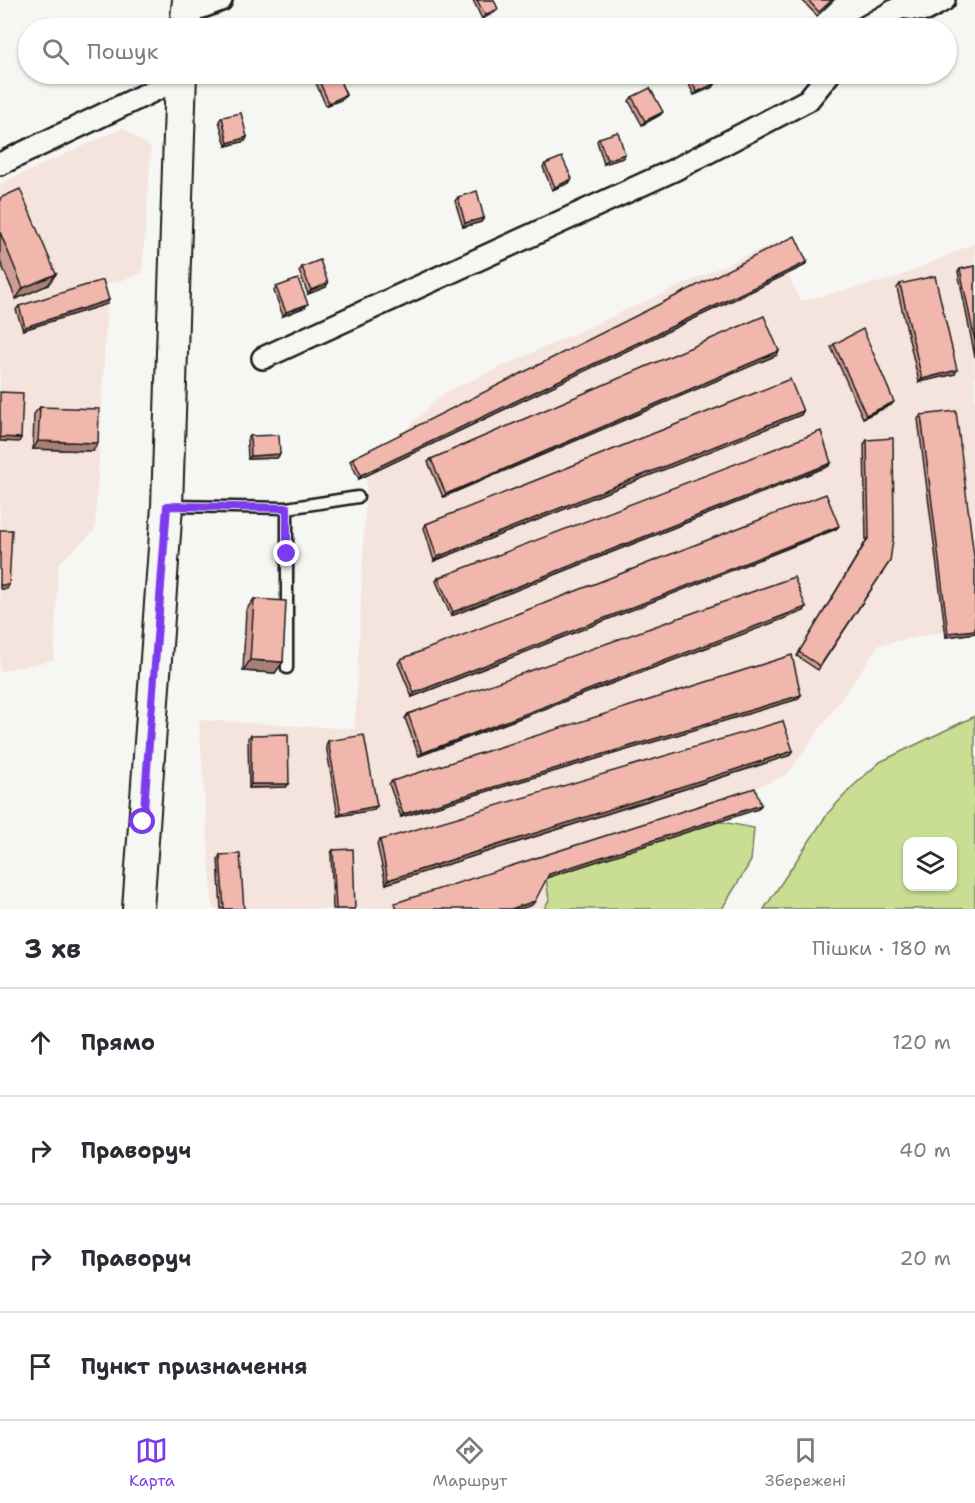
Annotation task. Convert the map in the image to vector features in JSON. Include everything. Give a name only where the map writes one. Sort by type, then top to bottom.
[{"type":"street","points":[[186,14],[221,0]]},
{"type":"street","points":[[882,18],[901,8],[926,10],[944,0]]},
{"type":"street","points":[[0,164],[165,84]]},
{"type":"street","points":[[138,909],[167,506],[181,84]]},
{"type":"street","points":[[263,358],[674,170],[808,100],[821,84]]},
{"type":"lane","points":[[167,506],[287,508],[358,497]]},
{"type":"lane","points":[[287,508],[287,668]]},
{"type":"shaded area","points":[[123,128],[151,148],[142,274],[108,284],[95,530],[58,564],[54,660],[0,671],[0,184]]},
{"type":"shaded area","points":[[774,243],[800,301],[894,279],[975,243],[975,625],[879,645],[788,774],[547,878],[549,900],[544,909],[213,909],[199,720],[355,729],[367,467],[444,393]]},
{"type":"green space","points":[[975,716],[975,909],[764,909],[828,813],[880,762]]},
{"type":"green space","points":[[717,821],[754,828],[751,861],[722,909],[544,909],[549,900],[546,878]]},
{"type":"building","points":[[477,0],[494,0],[498,9],[485,15]]},
{"type":"building","points":[[808,0],[832,0],[819,12]]},
{"type":"building","points":[[320,84],[341,84],[346,95],[329,103]]},
{"type":"building","points":[[693,84],[714,84],[697,92]]},
{"type":"building","points":[[650,88],[663,112],[645,121],[632,97]]},
{"type":"building","points":[[241,113],[247,137],[228,143],[222,117]]},
{"type":"building","points":[[618,132],[625,154],[607,160],[599,138]]},
{"type":"building","points":[[562,157],[572,179],[555,187],[545,164]]},
{"type":"building","points":[[20,189],[56,274],[23,288],[0,232],[0,198]]},
{"type":"building","points":[[477,191],[484,218],[465,223],[458,197]]},
{"type":"building","points":[[795,236],[807,262],[361,475],[353,458]]},
{"type":"building","points":[[320,260],[328,283],[311,290],[302,267]]},
{"type":"building","points":[[975,266],[975,341],[960,269]]},
{"type":"building","points":[[935,276],[957,370],[922,379],[900,284]]},
{"type":"building","points":[[298,279],[308,304],[286,312],[276,287]]},
{"type":"building","points":[[103,280],[109,300],[25,327],[19,306]]},
{"type":"building","points":[[764,316],[779,351],[446,494],[431,459]]},
{"type":"building","points":[[863,329],[894,402],[866,415],[834,344]]},
{"type":"building","points":[[790,379],[803,411],[437,557],[426,524]]},
{"type":"building","points":[[0,392],[23,393],[21,438],[0,437]]},
{"type":"building","points":[[40,407],[99,409],[98,443],[38,441]]},
{"type":"building","points":[[956,411],[975,565],[975,630],[948,633],[921,415]]},
{"type":"building","points":[[821,431],[831,463],[453,612],[438,578]]},
{"type":"building","points":[[279,435],[280,454],[251,456],[250,436]]},
{"type":"building","points":[[893,438],[894,533],[890,561],[820,666],[799,652],[869,537],[867,440]]},
{"type":"building","points":[[826,494],[839,526],[414,693],[401,659]]},
{"type":"building","points":[[0,530],[12,530],[9,585],[0,585]]},
{"type":"building","points":[[794,577],[806,607],[422,753],[408,714]]},
{"type":"building","points":[[254,599],[286,601],[283,662],[250,660]]},
{"type":"building","points":[[792,655],[801,695],[403,814],[392,781]]},
{"type":"building","points":[[783,721],[793,751],[388,880],[380,840]]},
{"type":"building","points":[[288,734],[289,784],[251,784],[251,735]]},
{"type":"building","points":[[364,735],[377,806],[341,813],[328,741]]},
{"type":"building","points":[[755,788],[761,805],[549,874],[535,901],[511,909],[397,909],[395,903]]},
{"type":"building","points":[[353,849],[355,909],[336,909],[333,850]]},
{"type":"building","points":[[240,854],[244,909],[224,909],[220,855]]},
{"type":"route","points":[[143,822],[167,506],[287,508],[287,554]]}]
